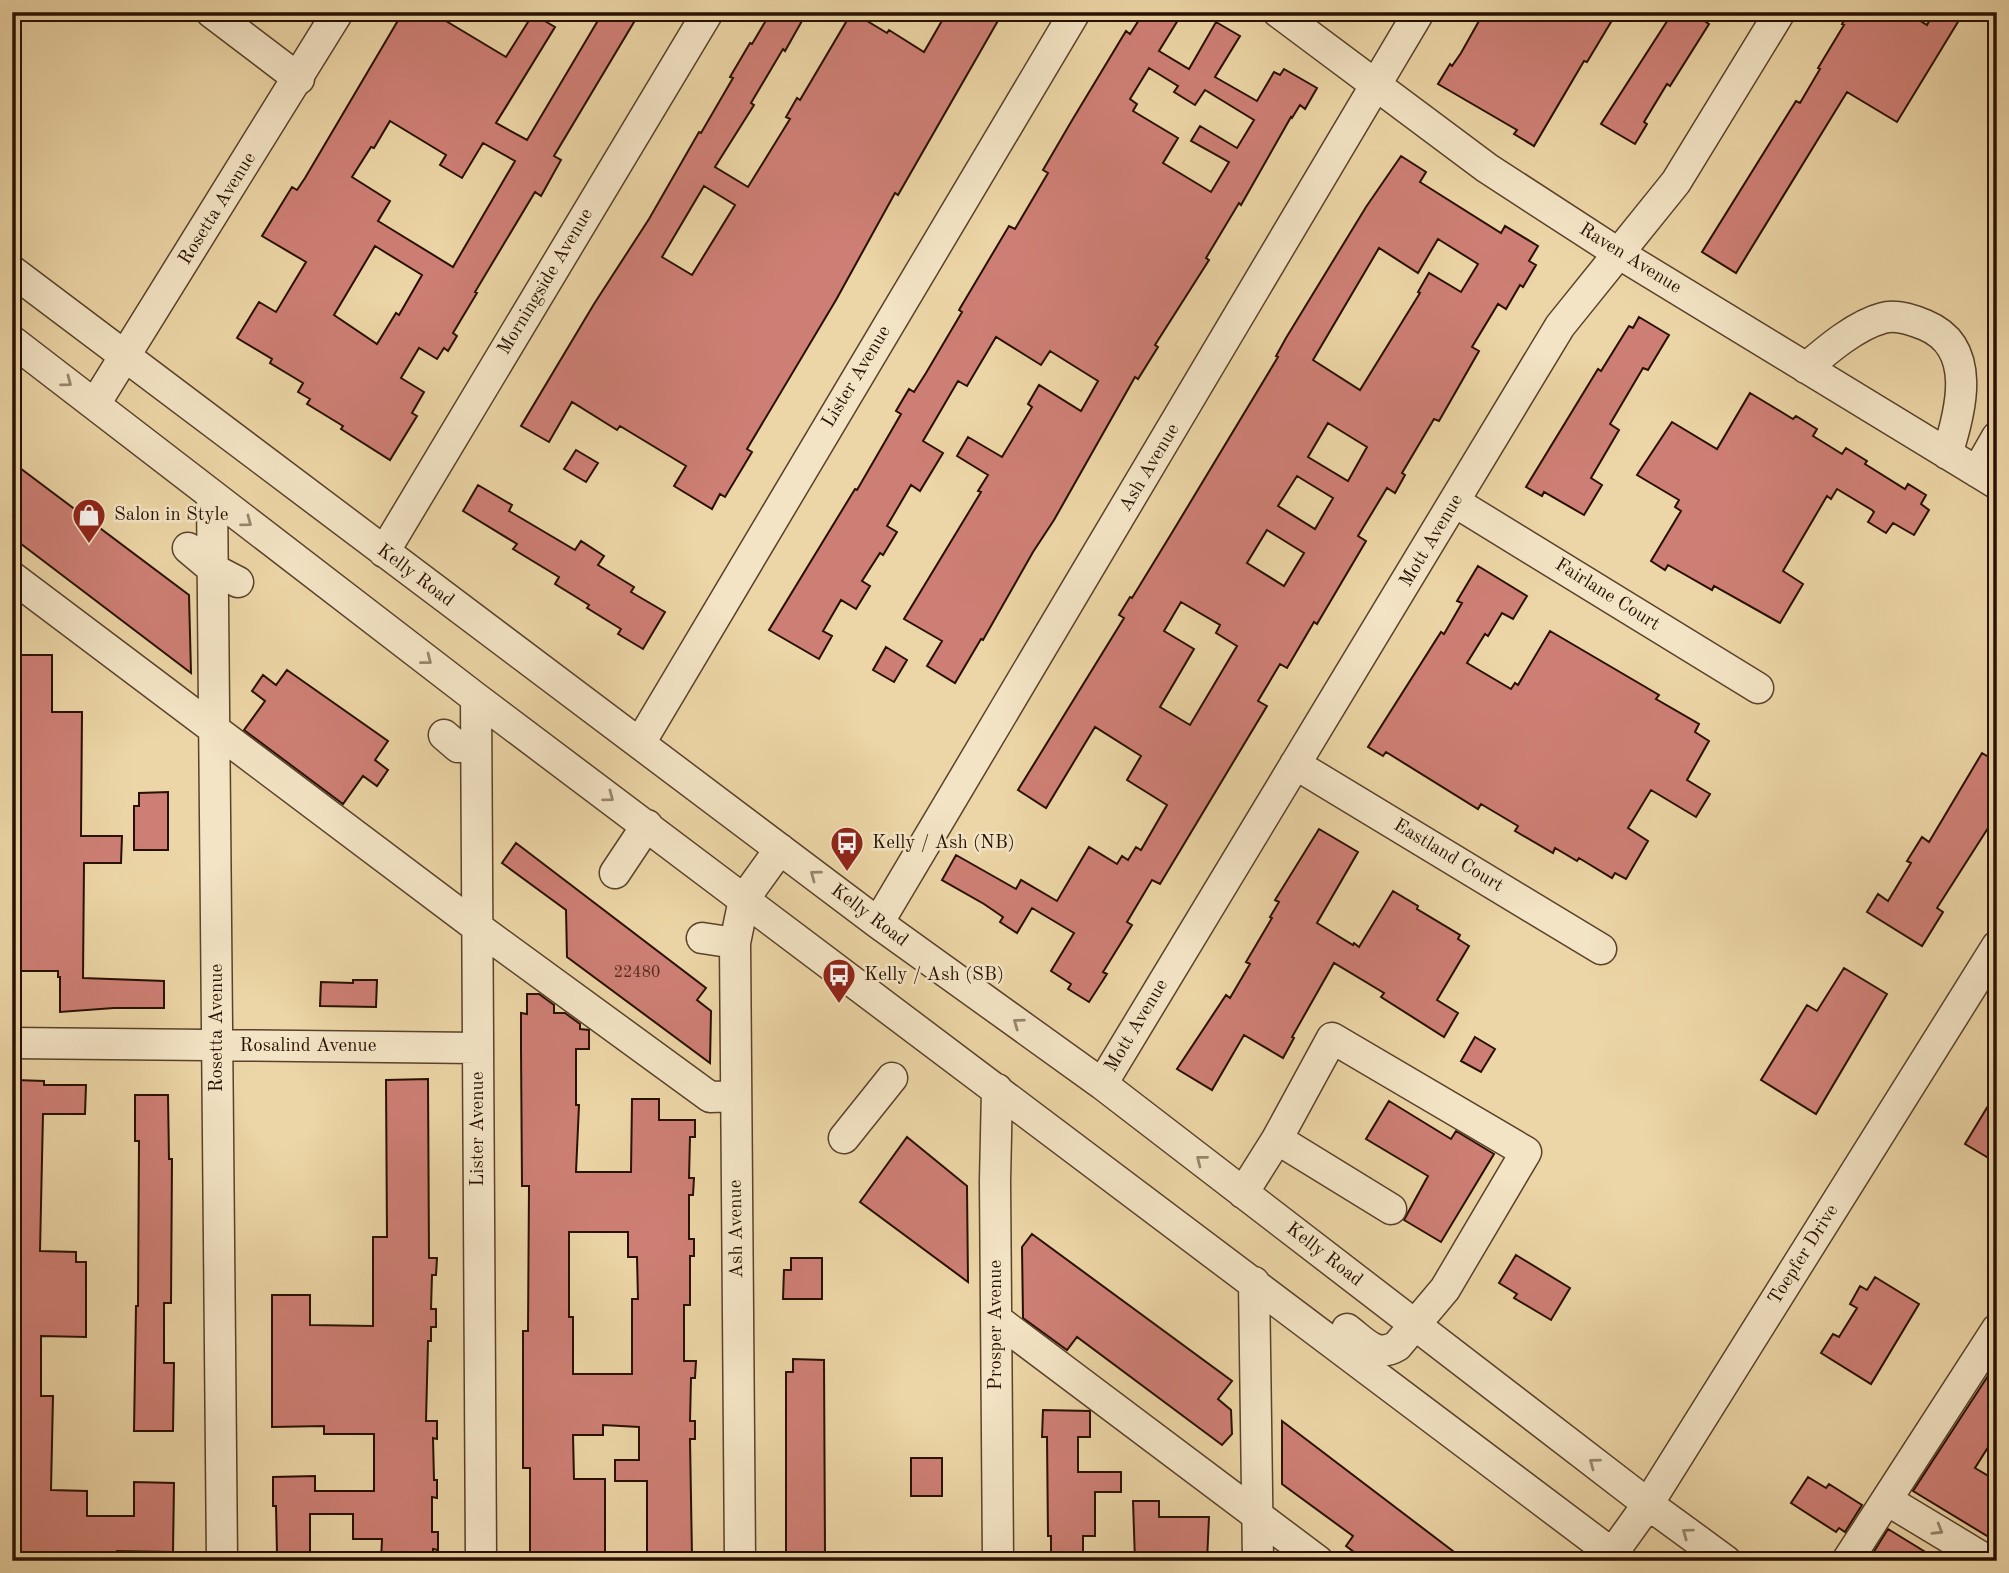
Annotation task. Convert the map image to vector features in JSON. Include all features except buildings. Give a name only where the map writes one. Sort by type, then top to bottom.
[{"type":"street","points":[[211,12],[299,79]]},
{"type":"street","name":"Rosetta Avenue","points":[[95,404],[299,79],[338,12]]},
{"type":"street","name":"Morningside Avenue","points":[[384,552],[708,12]]},
{"type":"street","name":"Lister Avenue","points":[[640,743],[1075,12]]},
{"type":"street","name":"Raven Avenue","points":[[1278,12],[1487,168],[1618,253],[1987,478]]},
{"type":"street","name":"Ash Avenue","points":[[878,923],[1419,12]]},
{"type":"street","name":"Mott Avenue","points":[[1102,1083],[1560,326],[1686,168],[1780,12]]},
{"type":"street","name":"Kelly Road","points":[[12,271],[878,923],[1102,1083],[1414,1325],[1726,1561]]},
{"type":"street","points":[[1806,368],[1842,338],[1884,317],[1913,320],[1930,327],[1947,339],[1961,369],[1960,415],[1947,454]]},
{"type":"street","points":[[12,341],[476,698],[1263,1288],[1614,1558]]},
{"type":"street","points":[[1987,478],[1997,437]]},
{"type":"street","name":"Rosetta Avenue","points":[[212,495],[226,576],[215,731],[222,1561]]},
{"type":"street","name":"Fairlane Court","points":[[1455,502],[1758,688]]},
{"type":"street","points":[[188,548],[226,576]]},
{"type":"street","points":[[12,577],[477,927],[710,1097],[735,1096]]},
{"type":"street","name":"Lister Avenue","points":[[476,698],[481,1561]]},
{"type":"street","points":[[444,735],[458,747],[476,747]]},
{"type":"street","name":"Eastland Court","points":[[1295,764],[1601,949]]},
{"type":"street","points":[[615,873],[646,825]]},
{"type":"street","points":[[744,899],[780,849]]},
{"type":"street","name":"Ash Avenue","points":[[740,1561],[735,943],[744,899]]},
{"type":"street","points":[[702,938],[735,943]]},
{"type":"street","name":"Toepfer Drive","points":[[1614,1558],[1997,946]]},
{"type":"street","points":[[1244,1193],[1332,1038],[1526,1152],[1445,1289],[1397,1346],[1387,1352],[1380,1351],[1299,1293],[1263,1288]]},
{"type":"street","name":"Rosalind Avenue","points":[[12,1043],[477,1048]]},
{"type":"street","points":[[844,1138],[892,1077]]},
{"type":"street","name":"Prosper Avenue","points":[[997,1089],[998,1561]]},
{"type":"street","points":[[1277,1139],[1391,1209]]},
{"type":"street","points":[[1258,1561],[1263,1288]]},
{"type":"street","points":[[996,1319],[1318,1561]]},
{"type":"street","points":[[1847,1561],[1997,1329]]},
{"type":"street","points":[[1887,1500],[1988,1561]]},
{"type":"place","name":"Salon in Style","points":[[89,545]]},
{"type":"place","name":"Kelly / Ash (NB)","points":[[847,873]]},
{"type":"place","name":"Kelly / Ash (SB)","points":[[839,1005]]}]
